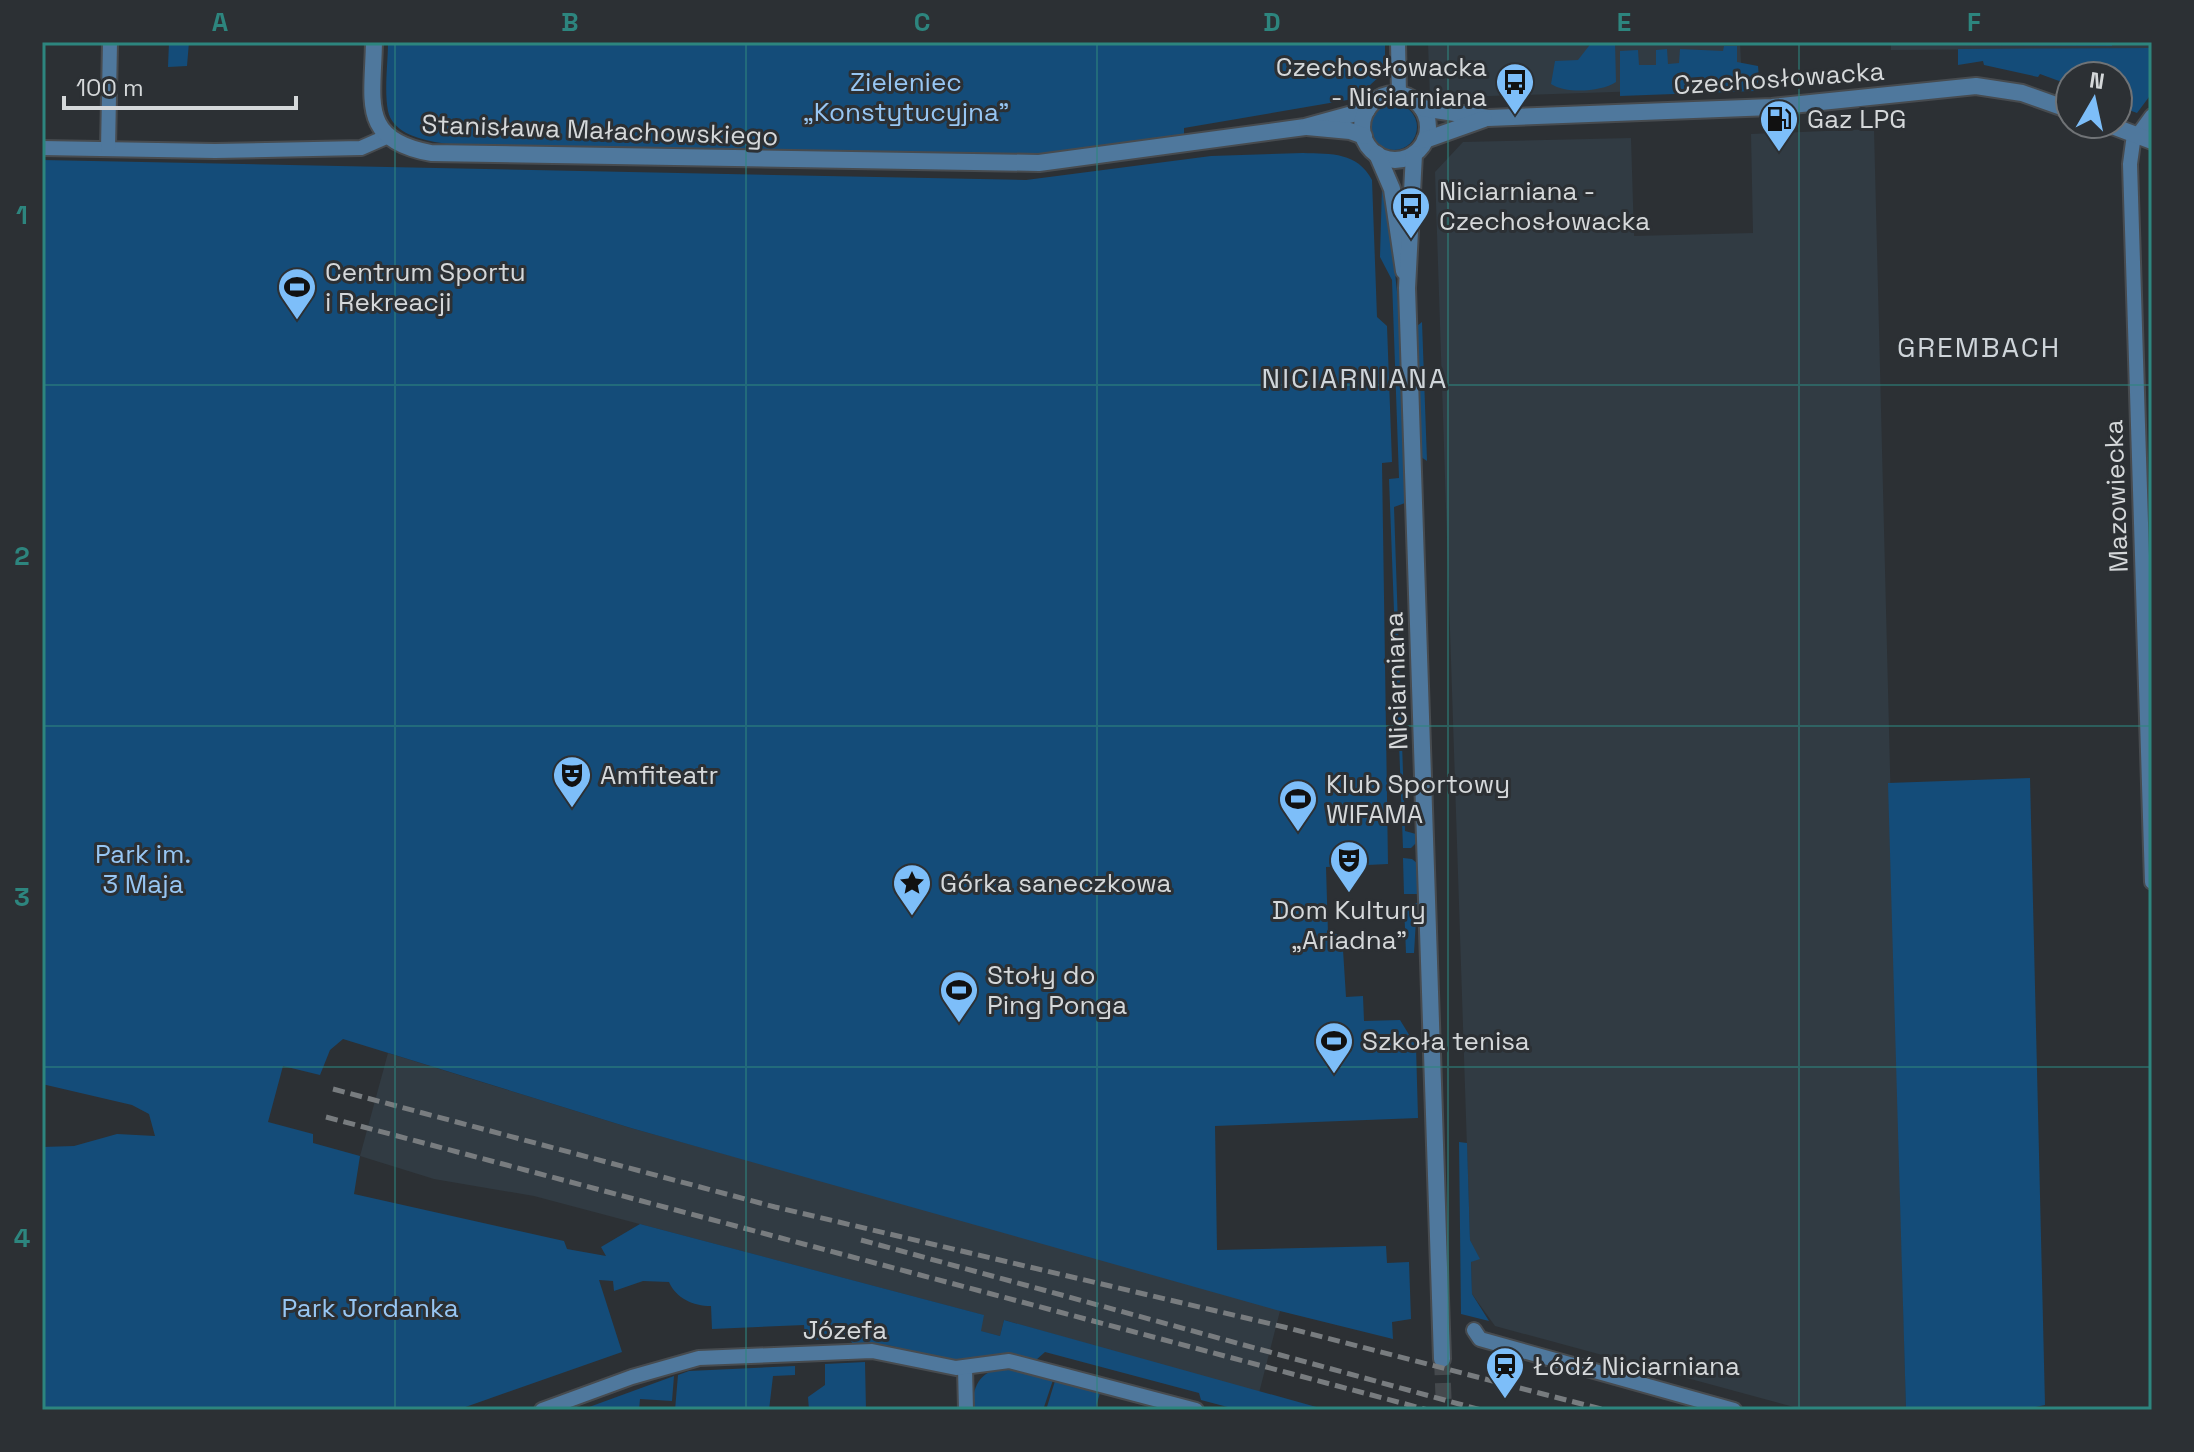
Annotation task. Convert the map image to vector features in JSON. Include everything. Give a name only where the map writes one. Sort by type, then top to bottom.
[{"type":"street","points":[[108,149],[110,42]]},
{"type":"street","points":[[374,42],[373,101],[376,120],[386,137]]},
{"type":"street","points":[[1398,42],[1399,95]]},
{"type":"street","name":"Czechosłowacka","points":[[1422,108],[1488,118],[1788,106],[1976,86],[2022,93],[2054,104]]},
{"type":"street","points":[[1399,95],[1422,108],[1428,124],[1425,140],[1414,154],[1393,160],[1377,154],[1364,136],[1367,110],[1380,98],[1399,95]]},
{"type":"street","name":"Stanisława Małachowskiego","points":[[42,148],[361,148],[386,137],[410,149],[446,153],[1039,163],[1305,127],[1367,110]]},
{"type":"street","name":"Mazowiecka","points":[[2152,116],[2144,138],[2130,150],[2152,882]]},
{"type":"street","name":"Czechosłowacka","points":[[1425,140],[1488,118]]},
{"type":"street","name":"Stanisława Małachowskiego","points":[[1305,127],[1350,131],[1364,136]]},
{"type":"street","name":"Niciarniana","points":[[1377,154],[1392,189],[1407,288]]},
{"type":"street","name":"Niciarniana","points":[[1414,154],[1407,288],[1442,1359]]},
{"type":"street","points":[[1474,1330],[1480,1339],[1734,1410]]},
{"type":"street","name":"Józefa","points":[[542,1410],[632,1377],[706,1357],[880,1351],[965,1368],[1009,1361],[1196,1410]]},
{"type":"street","points":[[965,1368],[966,1410]]},
{"type":"shaded area","points":[[1428,42],[1740,42],[1742,82],[1732,88],[1430,98]]},
{"type":"shaded area","points":[[1891,42],[2152,42],[2152,48],[1891,50]]},
{"type":"shaded area","points":[[1874,129],[1906,1410],[1805,1410],[1495,1326],[1472,1294],[1471,1262],[1479,1258],[1470,1240],[1435,172],[1463,142],[1631,138],[1634,236],[1753,233],[1751,134]]},
{"type":"shaded area","points":[[388,1053],[631,1128],[1266,1304],[1280,1311],[1259,1393],[1004,1320],[1000,1336],[980,1331],[983,1315],[534,1196],[434,1179],[360,1156]]},
{"type":"green space","points":[[169,42],[189,42],[187,66],[168,67]]},
{"type":"green space","name":"Zieleniec „Konstytucyjna”","points":[[388,42],[1385,42],[1385,75],[1353,99],[1184,128],[1184,136],[1055,154],[479,146],[422,139],[394,124],[387,103]]},
{"type":"green space","points":[[1592,42],[1615,42],[1616,82],[1602,88],[1584,90],[1565,89],[1551,84],[1555,61],[1578,60]]},
{"type":"green space","points":[[1950,42],[2112,42],[2112,46],[1950,45]]},
{"type":"green space","points":[[1724,46],[1737,46],[1737,62],[1758,66],[1759,78],[1755,91],[1620,96],[1620,51],[1638,50],[1639,65],[1656,65],[1656,50],[1667,49],[1668,64],[1679,63],[1680,49],[1723,51]]},
{"type":"green space","points":[[2152,48],[2152,93],[2137,113],[2134,112],[2134,60],[2054,60],[2054,79],[1984,65],[1983,61],[1958,65],[1958,49]]},
{"type":"green space","points":[[1394,104],[1410,111],[1417,127],[1410,143],[1394,150],[1378,143],[1371,127],[1378,111]]},
{"type":"green space","points":[[1303,153],[1351,159],[1372,180],[1377,317],[1387,326],[1392,462],[1382,463],[1388,864],[1326,867],[1328,934],[1342,934],[1346,997],[1363,996],[1364,1021],[1400,1020],[1416,1046],[1418,1118],[1215,1126],[1217,1250],[1386,1246],[1387,1263],[1409,1262],[1411,1319],[1392,1322],[1393,1339],[1280,1311],[631,1128],[343,1039],[330,1050],[320,1075],[283,1066],[268,1122],[313,1134],[313,1143],[360,1156],[354,1194],[564,1241],[567,1249],[606,1256],[601,1247],[640,1224],[984,1315],[981,1331],[1000,1336],[1004,1320],[1327,1410],[1239,1410],[1201,1400],[1199,1393],[1045,1352],[1036,1360],[1006,1353],[952,1360],[887,1345],[854,1345],[849,1339],[805,1340],[804,1325],[712,1329],[711,1306],[686,1300],[669,1282],[643,1281],[614,1291],[613,1281],[599,1280],[622,1352],[457,1410],[42,1410],[42,1147],[74,1146],[117,1134],[155,1136],[149,1114],[132,1105],[42,1084],[42,160],[1026,180],[1211,156]]},
{"type":"green space","points":[[1382,186],[1386,186],[1399,311],[1405,503],[1394,507],[1405,831],[1416,834],[1417,842],[1411,848],[1403,848],[1389,479],[1399,478],[1392,280],[1380,257]]},
{"type":"green space","points":[[1422,322],[1427,461],[1421,457],[1417,326]]},
{"type":"green space","points":[[2030,778],[2045,1405],[2021,1410],[1906,1410],[1888,783]]},
{"type":"green space","points":[[1403,858],[1412,859],[1418,864],[1419,894],[1404,894]]},
{"type":"green space","points":[[1417,903],[1414,953],[1406,953],[1404,904]]},
{"type":"green space","points":[[1459,1142],[1467,1143],[1470,1240],[1480,1259],[1471,1262],[1472,1294],[1489,1321],[1461,1314]]},
{"type":"green space","points":[[865,1362],[866,1410],[809,1410],[808,1397],[825,1385],[825,1364]]},
{"type":"green space","points":[[795,1366],[795,1375],[773,1376],[769,1410],[675,1410],[678,1375],[689,1371]]},
{"type":"green space","points":[[1003,1367],[1053,1380],[1043,1410],[972,1410],[978,1382],[988,1373]]},
{"type":"green space","points":[[674,1376],[672,1401],[640,1399],[639,1410],[581,1410]]},
{"type":"green space","points":[[1055,1381],[1100,1393],[1095,1410],[1046,1410]]},
{"type":"tunnel","points":[[1442,1359],[1444,1410]]},
{"type":"railway","points":[[333,1089],[775,1207],[1284,1327],[1605,1410]]},
{"type":"railway","points":[[326,1117],[1428,1410]]},
{"type":"railway","points":[[861,1240],[1481,1410]]},
{"type":"place","name":"Czechosłowacka - Niciarniana","points":[[1515,116]]},
{"type":"place","name":"Gaz LPG","points":[[1779,153]]},
{"type":"place","name":"Niciarniana - Czechosłowacka","points":[[1411,240]]},
{"type":"place","name":"Centrum Sportu i Rekreacji","points":[[297,321]]},
{"type":"place","name":"Amfiteatr","points":[[572,809]]},
{"type":"place","name":"Klub Sportowy WIFAMA","points":[[1298,833]]},
{"type":"place","name":"Dom Kultury „Ariadna”","points":[[1349,894]]},
{"type":"place","name":"Górka saneczkowa","points":[[912,917]]},
{"type":"place","name":"Stoły do Ping Ponga","points":[[959,1024]]},
{"type":"place","name":"Szkoła tenisa","points":[[1334,1075]]},
{"type":"place","name":"Łódź Niciarniana","points":[[1505,1400]]},
{"type":"district","name":"GREMBACH","points":[[1979,347]]},
{"type":"district","name":"NICIARNIANA","points":[[1355,378]]},
{"type":"park label","name":"Park im. 3 Maja","points":[[143,869]]},
{"type":"park label","name":"Park Jordanka","points":[[370,1308]]}]
